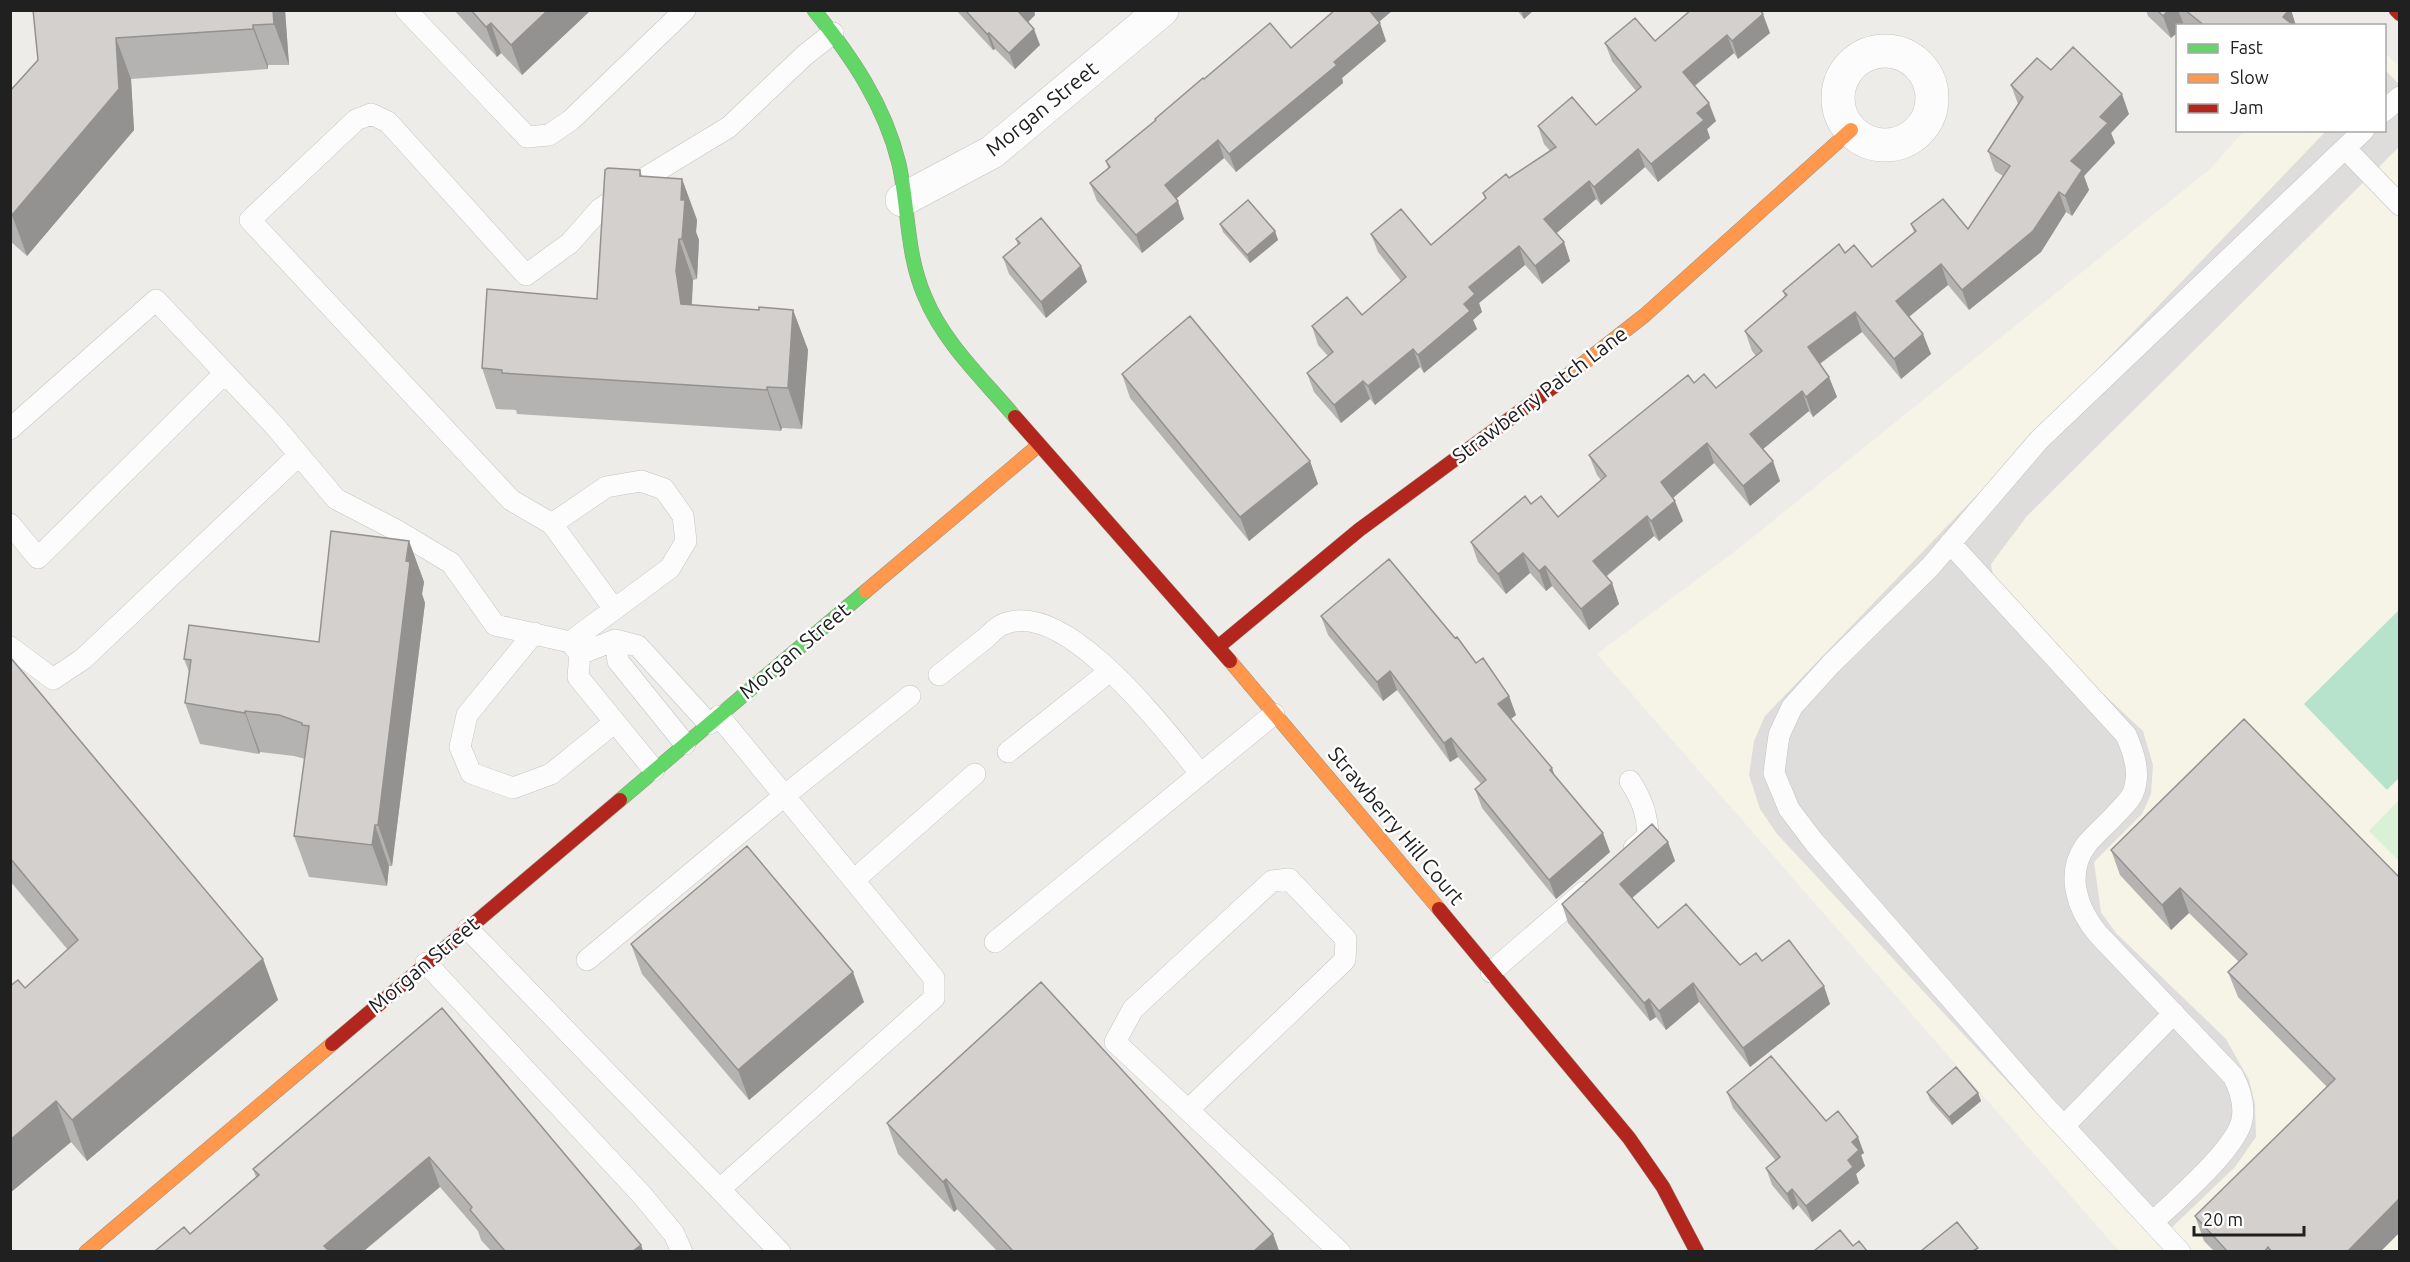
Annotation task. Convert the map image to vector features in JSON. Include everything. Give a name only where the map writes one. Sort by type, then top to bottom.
[{"type":"street","points":[[814,10],[860,73],[886,122],[899,165],[910,250],[925,298],[943,332],[1039,445]]},
{"type":"street","name":"Morgan Street","points":[[902,200],[992,152],[1162,10]]},
{"type":"street","points":[[2396,10],[2400,14]]},
{"type":"street","name":"Strawberry Patch Lane","points":[[1218,647],[1359,530],[1584,365],[1645,315],[1851,130]]},
{"type":"street","name":"Morgan Street","points":[[86,1251],[1039,445]]},
{"type":"street","name":"Strawberry Hill Court","points":[[1039,445],[1218,647],[1629,1138],[1663,1187],[1697,1251]]},
{"type":"lane","points":[[406,10],[527,137],[549,135],[571,120],[685,10]]},
{"type":"lane","points":[[614,609],[552,524],[511,500],[250,220],[356,120],[371,114],[388,122],[526,275],[570,243],[600,209],[640,181],[729,127],[785,73],[833,33]]},
{"type":"lane","points":[[2386,110],[2400,97]]},
{"type":"lane","points":[[2180,1251],[2064,1126],[1814,842],[1789,809],[1774,773],[1779,735],[1792,707],[1950,543],[2039,440],[2362,132]]},
{"type":"lane","points":[[2345,148],[2400,205]]},
{"type":"lane","points":[[10,429],[156,300],[225,373],[336,499],[396,530],[451,563],[495,625],[534,633],[575,648],[615,640],[638,646],[714,720],[784,796],[934,978],[934,998],[720,1189]]},
{"type":"lane","points":[[10,524],[38,558],[225,373]]},
{"type":"lane","points":[[10,647],[53,679],[83,659],[299,455]]},
{"type":"lane","points":[[552,524],[606,487],[641,481],[664,489],[683,516],[686,541],[670,568],[614,609],[575,648]]},
{"type":"lane","points":[[1950,543],[2126,735],[2134,753],[2136,775],[2133,794],[2086,846],[2074,867],[2076,895],[2086,920],[2233,1076],[2241,1091],[2242,1120],[2232,1143],[2153,1222]]},
{"type":"lane","points":[[939,675],[1002,624],[1022,619],[1044,623],[1068,635],[1125,684],[1201,774]]},
{"type":"lane","points":[[534,633],[467,715],[460,747],[471,773],[513,788],[551,774],[615,722]]},
{"type":"lane","points":[[615,640],[618,661],[685,744]]},
{"type":"lane","points":[[575,648],[578,677],[654,771]]},
{"type":"lane","points":[[1008,752],[1110,671]]},
{"type":"lane","points":[[587,960],[784,796],[910,696]]},
{"type":"lane","points":[[994,942],[1274,714]]},
{"type":"lane","points":[[854,880],[975,774]]},
{"type":"lane","points":[[1622,858],[1648,836],[1643,800],[1630,781]]},
{"type":"lane","points":[[1188,1110],[1345,960],[1347,939],[1289,879],[1272,881],[1133,1010],[1115,1042],[1188,1110],[1340,1251]]},
{"type":"lane","points":[[1491,972],[1596,881]]},
{"type":"lane","points":[[468,929],[780,1251]]},
{"type":"lane","points":[[426,963],[642,1195],[674,1234],[682,1251]]},
{"type":"lane","points":[[2064,1126],[2174,1013]]},
{"type":"shaded area","points":[[2386,54],[2400,67],[2399,1251],[2119,1251],[1597,654],[1738,549],[2210,169],[2243,132],[2386,132]]},
{"type":"shaded area","points":[[2386,71],[2399,84],[2399,147],[2027,516],[1991,564],[1996,594],[2143,731],[2153,765],[2151,794],[2142,814],[2094,862],[2101,912],[2116,933],[2226,1039],[2249,1080],[2255,1104],[2256,1137],[2235,1167],[2165,1234],[2180,1251],[2165,1251],[1777,834],[1760,809],[1749,775],[1754,741],[1765,716],[2325,132],[2386,132]]},
{"type":"green space","points":[[2399,610],[2399,778],[2387,790],[2304,704]]},
{"type":"green space","points":[[2399,800],[2399,861],[2369,831]]},
{"type":"building","points":[[33,10],[273,10],[274,24],[253,25],[253,29],[116,38],[119,89],[12,215],[10,214],[10,91],[38,60]]},
{"type":"building","points":[[471,10],[548,10],[511,45],[491,23],[486,27]]},
{"type":"building","points":[[965,10],[1017,10],[1034,29],[1009,53]]},
{"type":"building","points":[[1335,10],[1369,10],[1380,23],[1334,62],[1337,65],[1229,154],[1218,140],[1165,185],[1178,201],[1136,235],[1090,183],[1110,167],[1106,161],[1270,23],[1291,48]]},
{"type":"building","points":[[1691,10],[1760,10],[1763,14],[1732,41],[1727,35],[1683,72],[1709,103],[1697,113],[1704,120],[1651,164],[1638,149],[1594,187],[1589,181],[1544,219],[1564,242],[1535,266],[1519,246],[1469,287],[1475,294],[1464,304],[1470,311],[1418,355],[1413,349],[1368,386],[1363,381],[1334,405],[1307,373],[1333,352],[1312,326],[1347,297],[1362,315],[1406,277],[1371,234],[1401,209],[1431,245],[1486,198],[1483,193],[1506,174],[1509,178],[1556,147],[1538,126],[1572,97],[1596,125],[1641,87],[1605,43],[1635,18],[1655,41]]},
{"type":"building","points":[[2157,10],[2169,10],[2163,16]]},
{"type":"building","points":[[2185,10],[2289,10],[2283,17],[2292,24],[2202,24]]},
{"type":"building","points":[[2073,47],[2122,94],[2100,117],[2108,123],[2071,161],[2082,170],[2065,196],[2059,192],[2033,231],[1962,290],[1941,264],[1896,301],[1923,334],[1894,359],[1855,312],[1808,347],[1829,377],[1806,397],[1802,391],[1750,434],[1773,461],[1743,486],[1707,443],[1661,482],[1675,501],[1651,521],[1647,516],[1593,561],[1612,583],[1581,609],[1545,566],[1539,571],[1523,553],[1498,574],[1471,542],[1525,496],[1531,504],[1541,496],[1558,517],[1606,476],[1589,455],[1688,375],[1694,383],[1704,374],[1716,388],[1762,351],[1745,331],[1787,295],[1783,291],[1839,244],[1845,253],[1854,245],[1872,267],[1916,231],[1911,224],[1943,199],[1968,229],[2010,166],[1988,151],[2023,97],[2011,85],[2037,58],[2051,70]]},
{"type":"building","points":[[608,168],[640,170],[640,176],[682,179],[681,200],[685,200],[682,239],[679,239],[676,271],[681,304],[759,310],[759,307],[793,310],[788,388],[767,387],[767,390],[502,373],[502,370],[482,368],[487,289],[597,299],[605,170]]},
{"type":"building","points":[[1248,200],[1275,231],[1247,255],[1220,224]]},
{"type":"building","points":[[1041,218],[1081,266],[1041,302],[1003,257],[1020,243],[1016,239]]},
{"type":"building","points":[[1190,316],[1310,461],[1240,517],[1122,374]]},
{"type":"building","points":[[331,531],[409,541],[406,561],[410,562],[378,825],[375,825],[372,845],[294,836],[309,726],[279,715],[245,711],[245,713],[185,703],[191,660],[184,659],[189,625],[319,642]]},
{"type":"building","points":[[1389,559],[1455,638],[1457,637],[1476,663],[1483,658],[1509,696],[1498,704],[1603,833],[1549,880],[1475,789],[1486,780],[1451,738],[1444,743],[1390,671],[1377,682],[1321,616]]},
{"type":"building","points":[[10,657],[263,959],[72,1120],[56,1101],[10,1140],[10,986],[18,980],[25,988],[78,940],[10,858]]},
{"type":"building","points":[[2244,719],[2400,878],[2400,1198],[2348,1251],[2271,1251],[2268,1247],[2265,1251],[2227,1251],[2195,1216],[2335,1079],[2228,972],[2247,954],[2180,888],[2162,905],[2111,850]]},
{"type":"building","points":[[1652,824],[1668,842],[1620,884],[1658,928],[1686,904],[1740,965],[1756,953],[1762,961],[1789,940],[1824,986],[1743,1048],[1693,983],[1659,1011],[1649,999],[1644,1003],[1562,904]]},
{"type":"building","points":[[747,846],[853,972],[738,1070],[631,944]]},
{"type":"building","points":[[1041,982],[1273,1234],[1254,1251],[1013,1251],[946,1179],[943,1182],[887,1123]]},
{"type":"building","points":[[442,1008],[641,1245],[633,1251],[505,1251],[470,1210],[472,1207],[429,1157],[324,1246],[329,1251],[155,1251],[184,1227],[190,1234],[259,1175],[253,1169]]},
{"type":"building","points":[[1771,1056],[1826,1121],[1838,1111],[1858,1137],[1852,1142],[1859,1150],[1848,1160],[1853,1167],[1806,1206],[1792,1189],[1787,1194],[1766,1168],[1780,1157],[1727,1092]]},
{"type":"building","points":[[1956,1067],[1978,1093],[1949,1117],[1927,1092]]},
{"type":"building","points":[[1957,1222],[1978,1248],[1973,1251],[1921,1251]]},
{"type":"building","points":[[1840,1230],[1853,1246],[1859,1241],[1867,1251],[1814,1251]]},
{"type":"traffic: fast","points":[[814,10],[841,45],[865,82],[876,101],[893,142],[902,181],[914,264],[933,314],[953,345],[1015,417]]},
{"type":"traffic: fast","points":[[620,800],[866,591]]},
{"type":"traffic: slow","points":[[1553,387],[1645,315],[1851,130]]},
{"type":"traffic: slow","points":[[866,591],[1039,445]]},
{"type":"traffic: slow","points":[[1230,661],[1439,909]]},
{"type":"traffic: slow","points":[[86,1252],[332,1044]]},
{"type":"traffic: jam","points":[[2396,10],[2400,14]]},
{"type":"traffic: jam","points":[[1218,647],[1359,530],[1553,387]]},
{"type":"traffic: jam","points":[[1015,417],[1230,661]]},
{"type":"traffic: jam","points":[[332,1044],[620,800]]},
{"type":"traffic: jam","points":[[1439,909],[1629,1138],[1663,1187],[1697,1252]]}]
